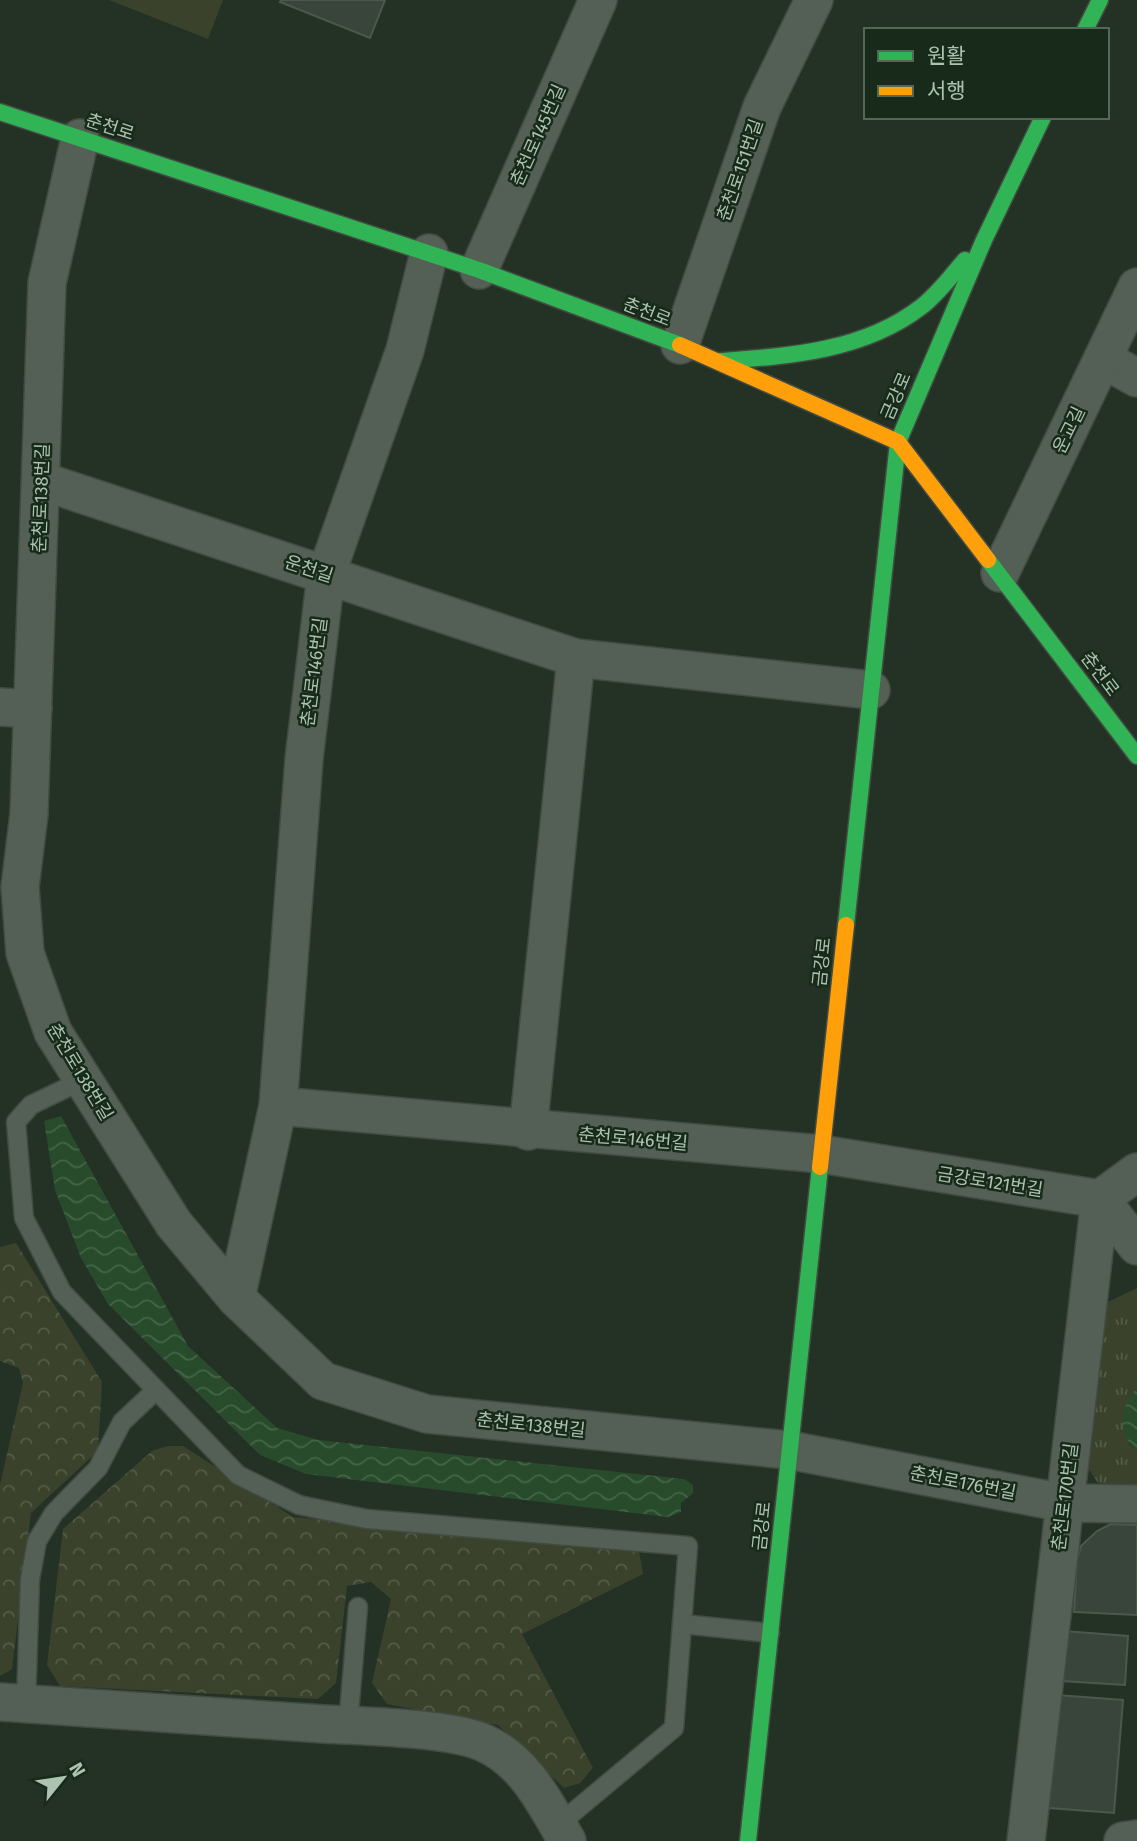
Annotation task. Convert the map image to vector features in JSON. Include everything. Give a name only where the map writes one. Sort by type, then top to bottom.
[{"type":"street","name":"춘천로145번길","points":[[479,270],[598,0]]},
{"type":"street","name":"춘천로151번길","points":[[680,345],[762,107],[814,0]]},
{"type":"street","points":[[1086,28],[1100,0]]},
{"type":"street","name":"춘천로","points":[[0,112],[479,270],[680,345],[898,442],[1137,756]]},
{"type":"street","name":"금강로","points":[[748,1841],[898,442],[984,240],[1042,119]]},
{"type":"street","name":"춘천로138번길","points":[[80,138],[47,283],[42,481],[16,708],[29,814],[20,887],[24,953],[53,1032],[174,1224],[236,1298],[323,1381],[427,1414],[789,1450]]},
{"type":"street","points":[[718,362],[818,352],[888,329],[923,305],[984,240]]},
{"type":"street","name":"춘천로146번길","points":[[236,1298],[278,1106],[303,759],[326,575],[405,350],[429,253]]},
{"type":"street","name":"운교길","points":[[1000,573],[1137,287]]},
{"type":"street","points":[[1103,359],[1137,378]]},
{"type":"street","name":"운천길","points":[[42,481],[576,658],[871,690]]},
{"type":"street","points":[[528,1131],[576,658]]},
{"type":"street","name":"춘천로146번길","points":[[278,1106],[528,1131],[821,1154]]},
{"type":"street","name":"금강로121번길","points":[[821,1154],[1100,1199]]},
{"type":"street","points":[[1137,1172],[1100,1199],[1137,1246]]},
{"type":"street","name":"춘천로170번길","points":[[1026,1841],[1100,1199]]},
{"type":"street","name":"춘천로176번길","points":[[789,1450],[1064,1503],[1137,1504]]},
{"type":"street","points":[[13,1703],[348,1725],[439,1734],[481,1742],[512,1759],[541,1796],[562,1833]]},
{"type":"street","points":[[1123,1841],[1137,1839]]},
{"type":"lane","points":[[83,1080],[31,1105],[16,1122],[24,1218],[62,1292],[238,1475],[299,1506],[367,1519],[688,1546],[674,1728],[562,1833]]},
{"type":"lane","points":[[13,1703],[37,1541],[54,1513],[98,1468],[122,1422],[156,1390]]},
{"type":"lane","points":[[348,1725],[358,1607]]},
{"type":"lane","points":[[682,1624],[770,1633]]},
{"type":"green space","points":[[109,0],[223,0],[208,39]]},
{"type":"green space","points":[[16,1243],[102,1382],[98,1451],[31,1513],[12,1669],[0,1676],[0,1485],[23,1383],[19,1368],[0,1361],[0,1247]]},
{"type":"green space","points":[[1137,1288],[1137,1388],[1129,1444],[1137,1451],[1137,1490],[1098,1483],[1088,1468],[1086,1455],[1106,1303]]},
{"type":"green space","points":[[168,1446],[183,1446],[293,1517],[639,1551],[643,1574],[522,1634],[593,1768],[580,1783],[564,1788],[498,1725],[387,1704],[372,1683],[391,1599],[371,1582],[347,1586],[336,1683],[318,1699],[60,1686],[47,1665],[63,1529],[152,1451]]},
{"type":"water","points":[[61,1116],[188,1346],[277,1428],[318,1440],[684,1479],[693,1485],[693,1493],[681,1503],[681,1512],[668,1517],[306,1474],[260,1455],[108,1304],[81,1258],[55,1190],[44,1121]]},
{"type":"water","points":[[1137,1388],[1137,1451],[1126,1436],[1122,1420],[1126,1403]]},
{"type":"building","points":[[385,0],[370,38],[280,2]]},
{"type":"building","points":[[1111,1524],[1137,1525],[1137,1615],[1074,1612],[1077,1559],[1081,1546],[1097,1531]]},
{"type":"building","points":[[1064,1631],[1128,1636],[1125,1685],[1061,1681]]},
{"type":"building","points":[[1057,1695],[1123,1700],[1114,1813],[1049,1808]]},
{"type":"traffic: fast","points":[[1086,28],[1100,0]]},
{"type":"traffic: fast","points":[[0,112],[479,270],[680,345]]},
{"type":"traffic: fast","points":[[846,925],[898,442],[984,240],[1042,119]]},
{"type":"traffic: fast","points":[[721,361],[826,349],[875,333],[899,322],[921,307],[939,291],[965,260]]},
{"type":"traffic: fast","points":[[988,560],[1137,756]]},
{"type":"traffic: fast","points":[[748,1841],[820,1167]]},
{"type":"traffic: slow","points":[[680,345],[898,442],[988,560]]},
{"type":"traffic: slow","points":[[820,1167],[846,925]]}]
